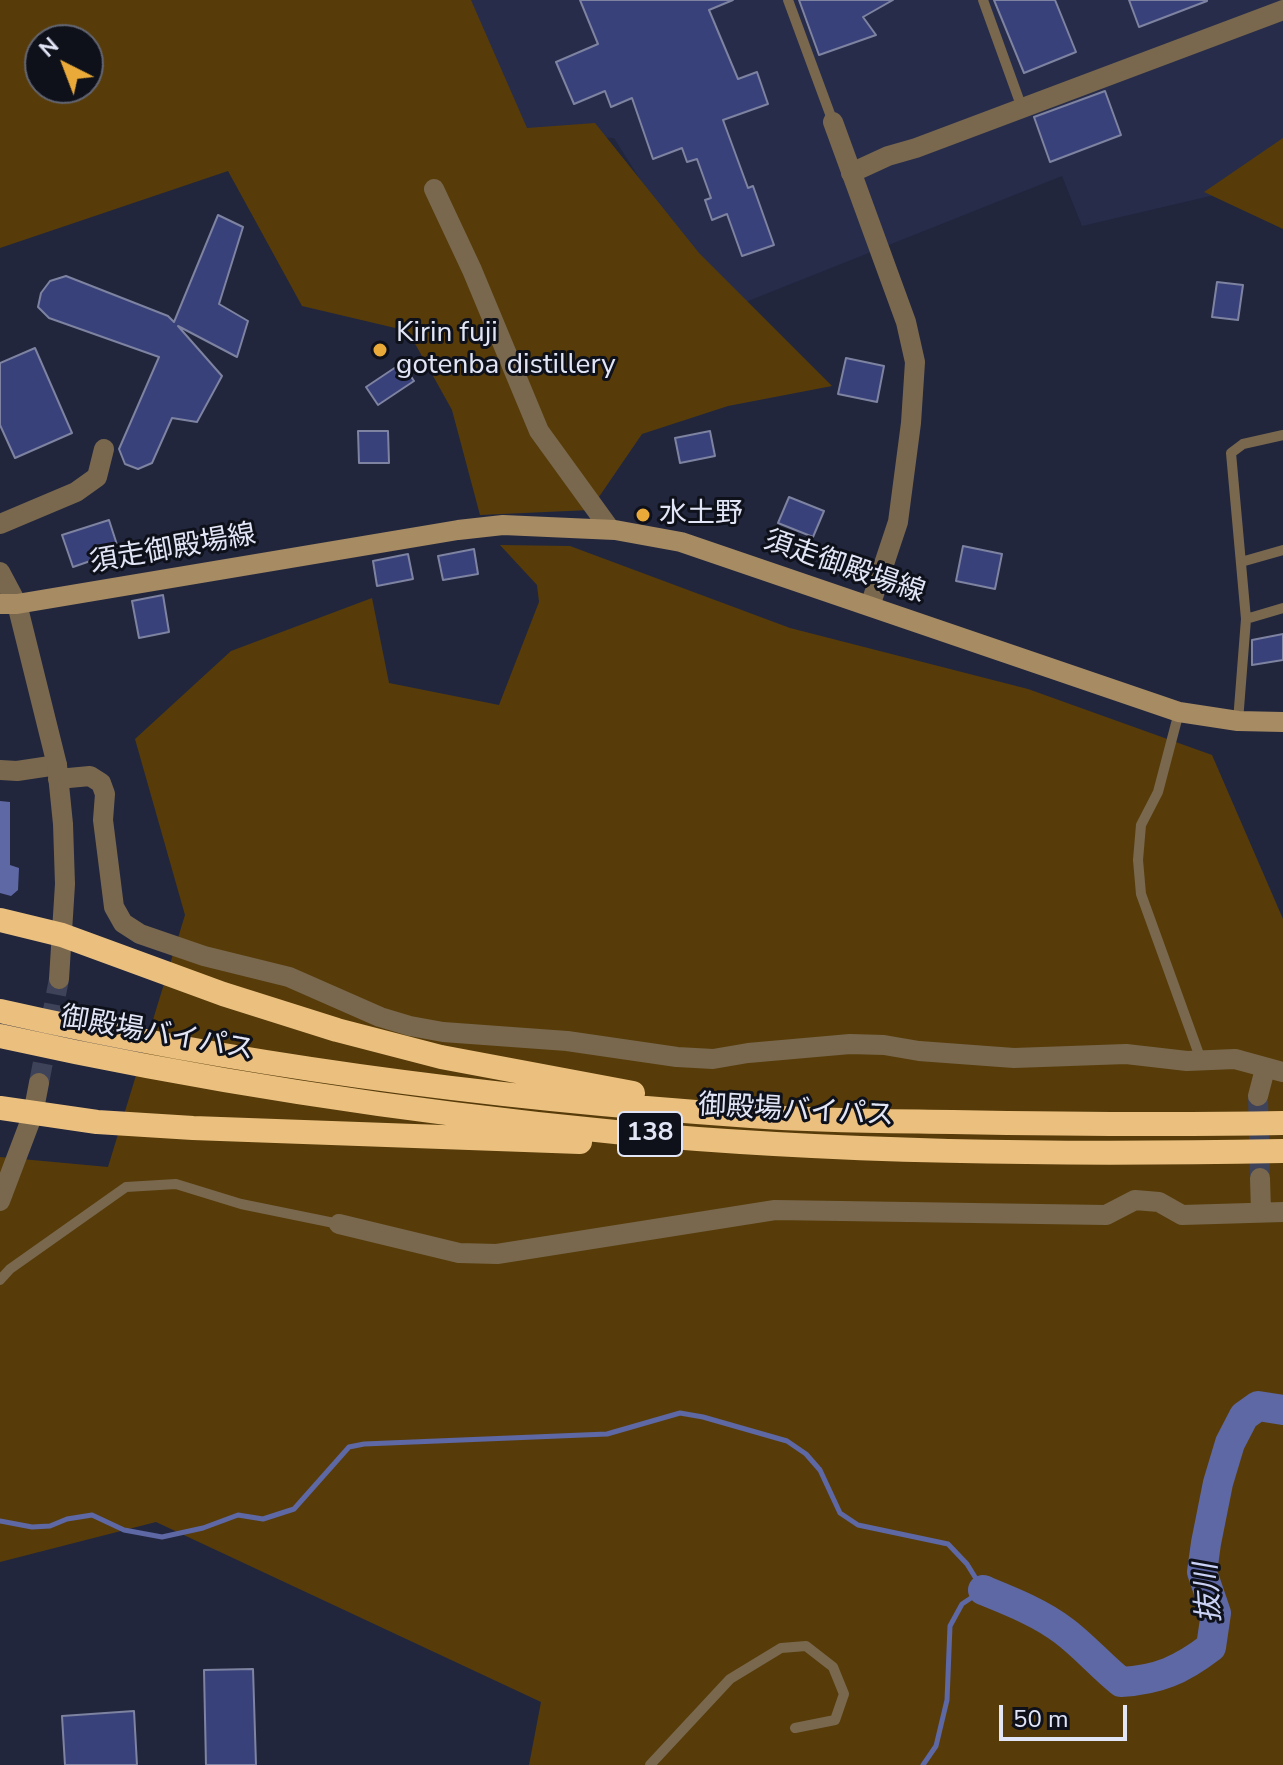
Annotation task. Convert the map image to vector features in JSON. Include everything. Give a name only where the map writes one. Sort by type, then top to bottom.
[{"type":"highway","points":[[0,920],[62,935],[237,998],[337,1030],[441,1057],[629,1092],[882,1121]]},
{"type":"highway","name":"御殿場バイパス","points":[[0,1011],[292,1066],[465,1091],[755,1117],[1154,1125],[1283,1123]]},
{"type":"highway","name":"御殿場バイパス","points":[[0,1036],[181,1071],[467,1115],[617,1132],[820,1145],[1157,1153],[1283,1151]]},
{"type":"highway","points":[[0,1108],[97,1122],[193,1128],[491,1141],[820,1145]]},
{"type":"main road","name":"須走御殿場線","points":[[9,604],[458,530],[503,525],[610,529],[681,542],[1179,712],[1238,721],[1283,722]]},
{"type":"street","points":[[851,173],[888,156],[1283,10]]},
{"type":"street","points":[[833,122],[906,322],[915,362],[911,423],[898,522],[870,606]]},
{"type":"street","points":[[434,189],[472,270],[539,431],[610,529]]},
{"type":"street","points":[[0,524],[76,492],[97,477],[104,449]]},
{"type":"street","points":[[0,572],[58,772],[65,884],[59,979]]},
{"type":"street","points":[[0,770],[90,776],[101,783],[105,794],[103,820],[114,907],[123,923],[140,934],[204,956],[289,977],[380,1017],[410,1026],[701,1058],[850,1044],[884,1045],[974,1057],[1126,1054],[1201,1060],[1235,1059],[1274,1070],[1258,1096]]},
{"type":"street","points":[[0,1201],[33,1114],[39,1083]]},
{"type":"street","points":[[1260,1178],[1261,1212]]},
{"type":"street","points":[[339,1224],[459,1253],[497,1254],[775,1210],[1106,1215],[1135,1200],[1159,1202],[1182,1215],[1283,1212]]},
{"type":"lane","points":[[788,0],[833,122]]},
{"type":"lane","points":[[983,0],[1022,108]]},
{"type":"lane","points":[[1238,721],[1246,619],[1231,453],[1243,444],[1283,435]]},
{"type":"lane","points":[[1241,562],[1283,550]]},
{"type":"lane","points":[[1246,619],[1283,608]]},
{"type":"lane","points":[[1179,712],[1158,792],[1141,825],[1138,860],[1141,894],[1201,1060]]},
{"type":"lane","points":[[0,1280],[10,1269],[126,1187],[176,1184],[241,1204],[339,1224]]},
{"type":"lane","points":[[650,1765],[730,1679],[781,1648],[806,1646],[833,1667],[844,1694],[835,1720],[795,1728]]},
{"type":"shaded area","points":[[0,0],[471,0],[527,128],[595,123],[699,253],[832,386],[728,406],[642,434],[590,510],[480,515],[452,410],[408,331],[302,306],[228,171],[0,248]]},
{"type":"shaded area","points":[[468,0],[1283,0],[1283,179],[1082,226],[1062,176],[723,311],[614,138],[521,133]]},
{"type":"shaded area","points":[[1283,138],[1283,229],[1204,192]]},
{"type":"shaded area","points":[[500,545],[570,546],[790,628],[1028,689],[1212,755],[1283,919],[1283,1765],[529,1765],[541,1702],[156,1522],[0,1562],[0,1157],[108,1167],[185,915],[135,739],[231,651],[372,598],[389,683],[499,705],[539,602],[537,585]]},
{"type":"water","points":[[0,801],[10,802],[10,865],[19,868],[18,890],[11,896],[0,893]]},
{"type":"building","points":[[580,0],[733,0],[709,10],[738,79],[757,72],[768,104],[723,120],[748,188],[753,186],[774,245],[742,256],[727,214],[712,220],[705,200],[711,198],[697,159],[687,162],[682,148],[653,159],[632,98],[611,107],[605,91],[574,104],[556,62],[598,44]]},
{"type":"building","points":[[799,0],[893,0],[863,17],[876,35],[819,55]]},
{"type":"building","points":[[994,0],[1055,0],[1076,52],[1024,73]]},
{"type":"building","points":[[1129,0],[1207,0],[1207,1],[1139,27]]},
{"type":"building","points":[[1105,91],[1121,135],[1050,162],[1034,117]]},
{"type":"building","points":[[218,215],[243,227],[219,304],[248,321],[237,357],[178,326],[222,376],[197,422],[172,418],[152,463],[138,469],[125,464],[119,449],[159,357],[49,318],[38,307],[41,293],[50,281],[66,276],[168,316],[174,322]]},
{"type":"building","points":[[1217,282],[1243,285],[1238,320],[1212,317]]},
{"type":"building","points":[[35,348],[72,433],[15,458],[0,425],[0,363]]},
{"type":"building","points":[[846,358],[884,366],[877,402],[838,394]]},
{"type":"building","points":[[402,363],[414,381],[378,405],[366,387]]},
{"type":"building","points":[[358,431],[388,431],[389,463],[359,463]]},
{"type":"building","points":[[710,431],[715,456],[680,463],[675,438]]},
{"type":"building","points":[[789,497],[824,511],[813,537],[778,523]]},
{"type":"building","points":[[109,520],[119,551],[73,567],[62,535]]},
{"type":"building","points":[[963,546],[1002,554],[995,589],[956,581]]},
{"type":"building","points":[[474,549],[478,574],[443,580],[438,556]]},
{"type":"building","points":[[408,554],[413,579],[377,586],[373,561]]},
{"type":"building","points":[[163,595],[169,632],[139,638],[132,601]]},
{"type":"building","points":[[1283,634],[1283,660],[1252,665],[1252,640]]},
{"type":"building","points":[[253,1669],[256,1765],[206,1765],[204,1670]]},
{"type":"building","points":[[134,1711],[137,1765],[65,1765],[62,1716]]},
{"type":"waterway","name":"抜川","points":[[983,1590],[1055,1625],[1121,1682],[1158,1676],[1189,1662],[1211,1647],[1216,1613],[1202,1572],[1218,1483],[1230,1443],[1244,1416],[1258,1406],[1283,1410]]},
{"type":"waterway","points":[[0,1521],[32,1527],[50,1526],[67,1519],[92,1515],[124,1530],[162,1537],[203,1528],[238,1515],[263,1519],[294,1509],[349,1447],[607,1434],[680,1413],[703,1417],[787,1441],[806,1454],[820,1470],[840,1513],[858,1525],[948,1544],[967,1564],[983,1590],[962,1604],[950,1626],[947,1700],[936,1746],[923,1765]]},
{"type":"tunnel","points":[[39,1083],[59,979]]},
{"type":"tunnel","points":[[1258,1096],[1260,1178]]},
{"type":"place","name":"Kirin fuji gotenba distillery","points":[[380,350]]},
{"type":"place","name":"水土野","points":[[643,515]]}]
